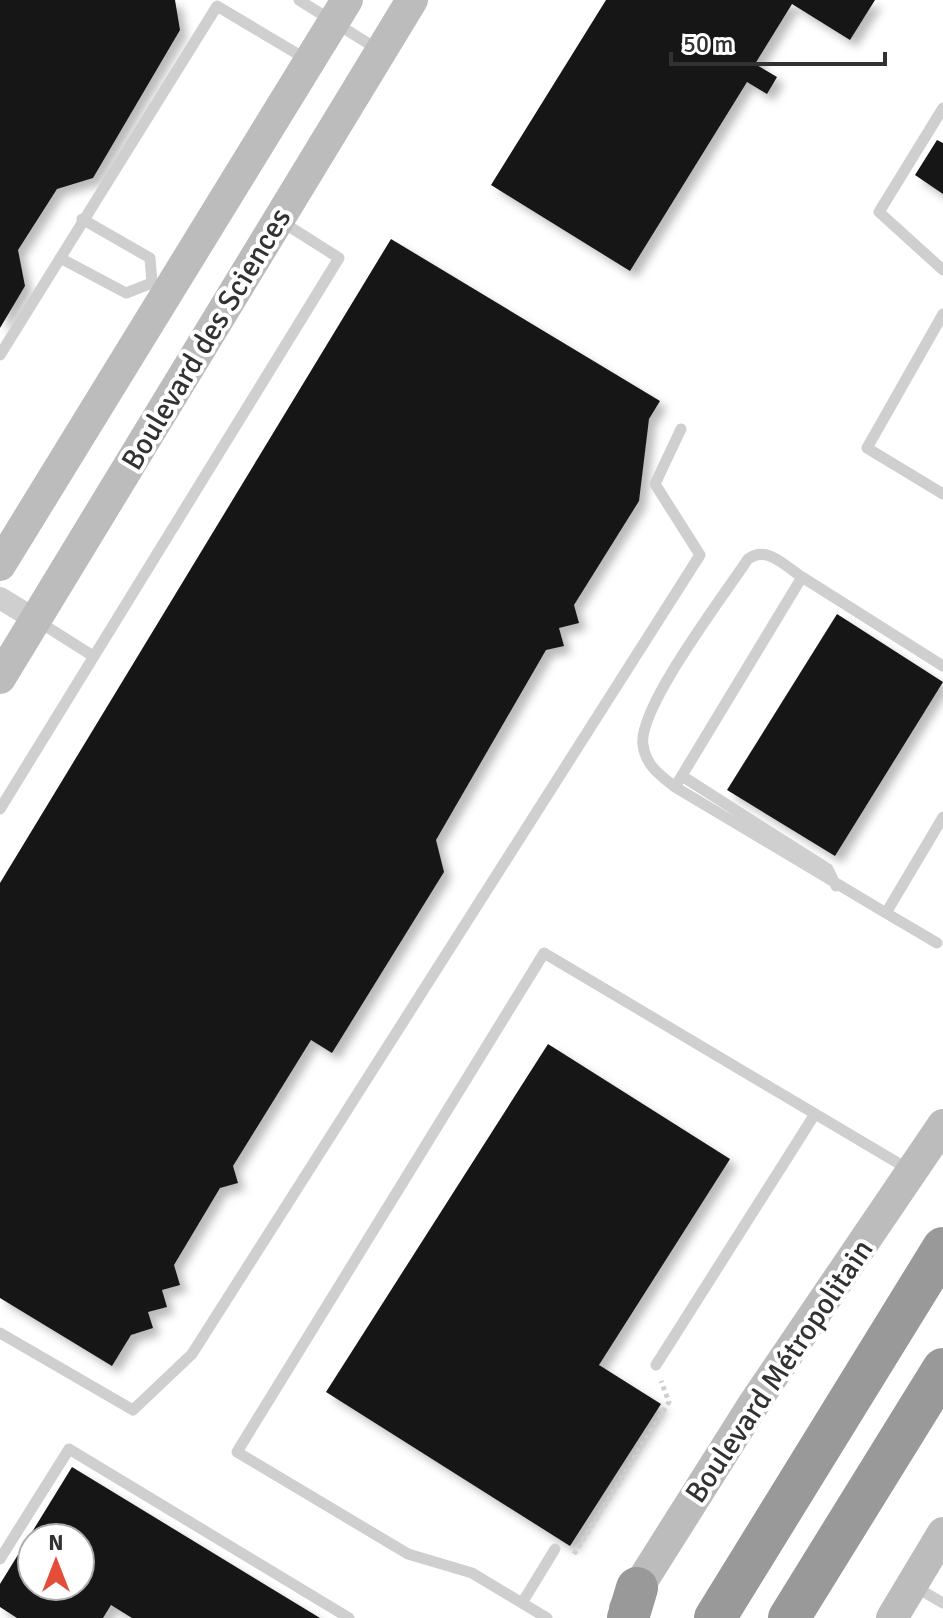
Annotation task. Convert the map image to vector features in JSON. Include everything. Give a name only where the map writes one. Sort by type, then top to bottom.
[{"type":"highway","points":[[715,1618],[943,1248]]},
{"type":"highway","points":[[789,1618],[943,1369]]},
{"type":"street","name":"Boulevard des Sciences","points":[[0,678],[412,0]]},
{"type":"street","name":"Boulevard des Sciences","points":[[0,565],[160,288],[341,11]]},
{"type":"street","points":[[0,598],[36,620]]},
{"type":"street","name":"Boulevard Métropolitain","points":[[628,1608],[753,1405],[943,1125]]},
{"type":"street","points":[[892,1618],[942,1535]]},
{"type":"lane","points":[[299,0],[341,11],[381,51]]},
{"type":"lane","points":[[0,355],[212,3],[310,61]]},
{"type":"lane","points":[[943,108],[879,212],[943,270]]},
{"type":"lane","points":[[60,258],[126,293],[160,288],[150,258],[82,219]]},
{"type":"lane","points":[[0,809],[339,258],[279,220]]},
{"type":"lane","points":[[943,314],[867,448],[943,494]]},
{"type":"lane","points":[[0,1333],[133,1410],[192,1354],[700,555],[655,484],[681,429]]},
{"type":"lane","points":[[941,941],[836,886],[675,787],[650,766],[642,744],[644,725],[661,691],[748,559],[755,553],[767,553],[943,666]]},
{"type":"lane","points":[[675,787],[802,577]]},
{"type":"lane","points":[[36,620],[93,656]]},
{"type":"lane","points":[[682,776],[828,869],[836,886]]},
{"type":"lane","points":[[886,913],[943,817]]},
{"type":"lane","points":[[547,1618],[472,1573],[408,1554],[237,1452],[544,953],[913,1172]]},
{"type":"lane","points":[[656,1365],[815,1114]]},
{"type":"lane","points":[[0,1559],[69,1449],[349,1618]]},
{"type":"lane","points":[[522,1603],[555,1549]]},
{"type":"lane","points":[[912,1585],[943,1603]]},
{"type":"path","points":[[574,1554],[669,1402]]},
{"type":"building","points":[[0,0],[175,0],[180,30],[93,178],[57,189],[18,250],[25,286],[0,328]]},
{"type":"building","points":[[606,0],[875,0],[850,40],[792,4],[755,64],[777,77],[767,94],[747,82],[630,271],[491,185]]},
{"type":"building","points":[[937,140],[943,143],[943,194],[915,175]]},
{"type":"building","points":[[391,239],[660,401],[649,419],[639,501],[574,605],[579,623],[559,628],[564,646],[546,650],[436,840],[444,872],[332,1053],[311,1040],[233,1166],[238,1183],[220,1188],[174,1265],[180,1285],[162,1290],[167,1307],[148,1312],[153,1328],[131,1335],[112,1366],[0,1298],[0,883]]},
{"type":"building","points":[[837,614],[943,682],[835,856],[727,790]]},
{"type":"building","points":[[548,1044],[730,1159],[599,1365],[661,1404],[570,1546],[326,1392]]},
{"type":"building","points":[[72,1467],[320,1618],[132,1618],[111,1605],[103,1618],[17,1618],[0,1607],[0,1584],[16,1558],[16,1602],[96,1602],[96,1522],[38,1522]]}]
